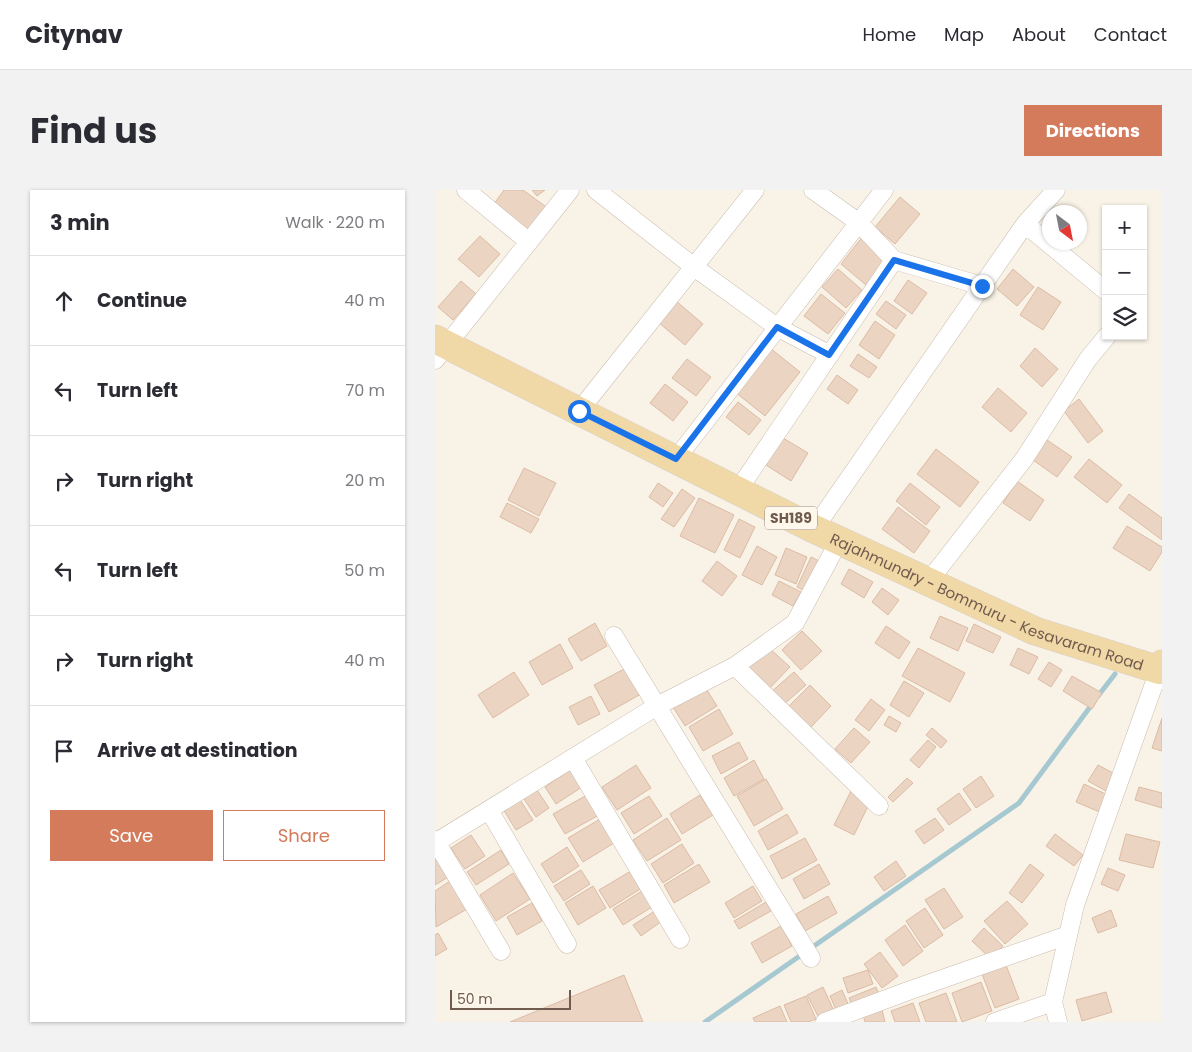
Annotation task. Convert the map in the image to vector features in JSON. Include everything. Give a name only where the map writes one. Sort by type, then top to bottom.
[{"type":"main road","name":"Rajahmundry - Bommuru - Kesavaram Road","points":[[439,348],[579,411],[814,529],[1035,631],[1161,667]]},
{"type":"street","points":[[465,190],[529,242]]},
{"type":"street","points":[[439,348],[529,242],[570,190]]},
{"type":"street","points":[[596,190],[694,267],[777,327],[829,355]]},
{"type":"street","points":[[813,190],[858,222],[894,260],[982,286]]},
{"type":"street","points":[[676,459],[884,190]]},
{"type":"street","points":[[814,529],[1025,224],[1056,190]]},
{"type":"street","points":[[579,411],[694,267],[747,193]]},
{"type":"street","points":[[1025,224],[1102,288]]},
{"type":"street","points":[[738,490],[894,260]]},
{"type":"street","points":[[928,582],[1024,459],[1088,359],[1104,340]]},
{"type":"street","points":[[501,951],[435,841],[489,810],[657,706],[735,666],[795,624],[839,541]]},
{"type":"street","points":[[615,636],[811,958]]},
{"type":"street","points":[[735,666],[879,806]]},
{"type":"street","points":[[1058,1022],[1053,1002],[1075,905],[1161,667]]},
{"type":"street","points":[[573,758],[680,939]]},
{"type":"street","points":[[489,810],[567,944]]},
{"type":"street","points":[[825,1022],[1068,935]]},
{"type":"street","points":[[995,1022],[1053,1002]]},
{"type":"building","points":[[504,190],[523,190],[549,209],[529,236],[491,208]]},
{"type":"building","points":[[532,190],[545,190],[537,196]]},
{"type":"building","points":[[900,197],[920,214],[895,244],[875,227]]},
{"type":"building","points":[[480,236],[500,254],[479,277],[458,259]]},
{"type":"building","points":[[863,236],[889,257],[866,285],[841,264]]},
{"type":"building","points":[[838,269],[862,290],[846,308],[822,287]]},
{"type":"building","points":[[1013,269],[1034,287],[1017,306],[997,289]]},
{"type":"building","points":[[908,280],[927,293],[912,314],[894,301]]},
{"type":"building","points":[[461,281],[476,294],[453,320],[438,307]]},
{"type":"building","points":[[1038,287],[1061,302],[1043,330],[1020,315]]},
{"type":"building","points":[[821,294],[845,313],[828,334],[804,316]]},
{"type":"building","points":[[676,301],[703,324],[685,345],[658,322]]},
{"type":"building","points":[[886,301],[906,315],[896,329],[876,314]]},
{"type":"building","points":[[875,321],[895,335],[879,359],[859,345]]},
{"type":"building","points":[[770,348],[800,372],[765,416],[735,392]]},
{"type":"building","points":[[1035,348],[1058,369],[1042,387],[1020,366]]},
{"type":"building","points":[[858,354],[877,367],[869,378],[850,366]]},
{"type":"building","points":[[687,359],[711,377],[696,396],[672,378]]},
{"type":"building","points":[[837,375],[858,390],[848,404],[827,389]]},
{"type":"building","points":[[665,384],[688,402],[673,421],[650,403]]},
{"type":"building","points":[[998,388],[1027,413],[1011,432],[982,407]]},
{"type":"building","points":[[1079,399],[1103,431],[1088,443],[1064,411]]},
{"type":"building","points":[[738,402],[761,420],[749,435],[726,417]]},
{"type":"building","points":[[783,438],[808,453],[791,481],[766,465]]},
{"type":"building","points":[[1047,440],[1072,457],[1057,477],[1033,460]]},
{"type":"building","points":[[936,449],[979,482],[960,507],[917,474]]},
{"type":"building","points":[[1089,459],[1122,485],[1107,503],[1074,477]]},
{"type":"building","points":[[524,468],[556,483],[539,516],[508,500]]},
{"type":"building","points":[[1017,481],[1044,500],[1030,521],[1003,503]]},
{"type":"building","points":[[658,483],[673,493],[663,507],[649,497]]},
{"type":"building","points":[[910,483],[940,507],[926,525],[896,501]]},
{"type":"building","points":[[682,489],[695,498],[674,527],[661,519]]},
{"type":"building","points":[[1129,494],[1162,518],[1162,540],[1119,508]]},
{"type":"building","points":[[699,498],[734,515],[715,553],[680,536]]},
{"type":"building","points":[[507,503],[539,519],[531,533],[500,517]]},
{"type":"building","points":[[898,507],[930,531],[914,553],[882,529]]},
{"type":"building","points":[[739,519],[755,527],[740,558],[724,550]]},
{"type":"building","points":[[1127,526],[1162,547],[1162,552],[1150,571],[1113,548]]},
{"type":"building","points":[[757,546],[777,557],[762,585],[742,575]]},
{"type":"building","points":[[786,548],[807,557],[796,584],[775,575]]},
{"type":"building","points":[[811,557],[821,562],[807,592],[797,587]]},
{"type":"building","points":[[717,561],[737,576],[722,596],[702,581]]},
{"type":"building","points":[[849,569],[873,582],[864,598],[841,584]]},
{"type":"building","points":[[779,581],[801,592],[793,606],[772,595]]},
{"type":"building","points":[[882,588],[899,600],[888,615],[872,602]]},
{"type":"building","points":[[940,616],[968,628],[958,651],[930,638]]},
{"type":"building","points":[[595,623],[607,646],[581,661],[568,639]]},
{"type":"building","points":[[974,624],[1001,637],[993,653],[966,641]]},
{"type":"building","points":[[886,626],[910,642],[899,659],[875,643]]},
{"type":"building","points":[[802,631],[822,651],[801,670],[782,650]]},
{"type":"building","points":[[560,644],[573,668],[542,685],[529,662]]},
{"type":"building","points":[[768,647],[790,667],[767,691],[745,671]]},
{"type":"building","points":[[918,648],[965,673],[950,702],[902,676]]},
{"type":"building","points":[[1018,648],[1038,657],[1029,674],[1010,665]]},
{"type":"building","points":[[1049,662],[1062,670],[1051,687],[1038,679]]},
{"type":"building","points":[[626,668],[641,694],[609,712],[594,685]]},
{"type":"building","points":[[514,672],[529,695],[493,718],[478,695]]},
{"type":"building","points":[[794,672],[806,685],[783,705],[771,692]]},
{"type":"building","points":[[1072,676],[1102,693],[1092,709],[1063,691]]},
{"type":"building","points":[[904,681],[924,693],[909,717],[890,705]]},
{"type":"building","points":[[810,685],[831,706],[810,728],[788,707]]},
{"type":"building","points":[[705,687],[717,706],[685,726],[673,707]]},
{"type":"building","points":[[591,696],[600,714],[578,725],[569,707]]},
{"type":"building","points":[[871,699],[885,710],[869,731],[855,720]]},
{"type":"building","points":[[719,709],[733,734],[703,751],[689,727]]},
{"type":"building","points":[[889,716],[901,723],[896,732],[884,725]]},
{"type":"building","points":[[1162,718],[1162,751],[1152,748]]},
{"type":"building","points":[[854,728],[870,742],[851,763],[835,749]]},
{"type":"building","points":[[932,728],[947,741],[941,748],[926,735]]},
{"type":"building","points":[[928,740],[936,747],[919,768],[910,760]]},
{"type":"building","points":[[739,742],[748,759],[721,774],[712,756]]},
{"type":"building","points":[[754,760],[764,779],[734,796],[724,778]]},
{"type":"building","points":[[636,765],[651,788],[617,810],[602,787]]},
{"type":"building","points":[[1098,765],[1115,774],[1106,791],[1088,781]]},
{"type":"building","points":[[574,767],[585,785],[556,804],[545,787]]},
{"type":"building","points":[[981,776],[994,796],[976,808],[963,789]]},
{"type":"building","points":[[907,778],[913,783],[893,802],[888,797]]},
{"type":"building","points":[[766,779],[783,809],[754,826],[737,796]]},
{"type":"building","points":[[1084,784],[1110,796],[1102,813],[1076,802]]},
{"type":"building","points":[[535,787],[549,808],[536,817],[522,796]]},
{"type":"building","points":[[1139,787],[1162,793],[1162,808],[1135,800]]},
{"type":"building","points":[[851,791],[871,800],[854,835],[834,825]]},
{"type":"building","points":[[959,793],[971,810],[949,825],[937,809]]},
{"type":"building","points":[[587,795],[599,815],[565,834],[553,814]]},
{"type":"building","points":[[700,795],[713,815],[682,834],[670,814]]},
{"type":"building","points":[[649,796],[662,816],[634,834],[621,813]]},
{"type":"building","points":[[519,798],[533,820],[516,830],[503,809]]},
{"type":"building","points":[[787,814],[798,833],[768,850],[758,831]]},
{"type":"building","points":[[667,818],[681,840],[647,861],[633,840]]},
{"type":"building","points":[[935,818],[944,830],[924,844],[915,831]]},
{"type":"building","points":[[600,819],[614,843],[583,862],[568,838]]},
{"type":"building","points":[[1055,834],[1083,855],[1074,866],[1046,846]]},
{"type":"building","points":[[1126,834],[1160,842],[1153,868],[1119,860]]},
{"type":"building","points":[[471,835],[485,856],[465,869],[451,848]]},
{"type":"building","points":[[805,838],[817,860],[782,879],[770,856]]},
{"type":"building","points":[[682,844],[694,863],[663,883],[651,864]]},
{"type":"building","points":[[567,847],[579,866],[553,883],[541,864]]},
{"type":"building","points":[[501,850],[509,864],[476,885],[467,872]]},
{"type":"building","points":[[435,854],[450,876],[435,885]]},
{"type":"building","points":[[896,861],[906,876],[884,891],[874,877]]},
{"type":"building","points":[[699,864],[710,882],[674,903],[664,885]]},
{"type":"building","points":[[819,864],[830,884],[804,899],[793,879]]},
{"type":"building","points":[[1030,864],[1044,875],[1022,903],[1009,893]]},
{"type":"building","points":[[1108,868],[1125,875],[1118,891],[1101,884]]},
{"type":"building","points":[[581,870],[590,884],[564,901],[554,886]]},
{"type":"building","points":[[631,871],[642,888],[610,908],[599,890]]},
{"type":"building","points":[[513,873],[530,899],[496,921],[480,895]]},
{"type":"building","points":[[450,881],[467,909],[436,927],[435,891]]},
{"type":"building","points":[[593,886],[606,908],[578,925],[565,903]]},
{"type":"building","points":[[753,886],[762,901],[734,918],[725,903]]},
{"type":"building","points":[[944,888],[963,917],[944,929],[925,900]]},
{"type":"building","points":[[642,891],[652,907],[623,925],[613,909]]},
{"type":"building","points":[[828,896],[837,913],[805,931],[796,914]]},
{"type":"building","points":[[1007,901],[1028,924],[1005,944],[984,921]]},
{"type":"building","points":[[766,902],[771,911],[739,929],[734,921]]},
{"type":"building","points":[[532,903],[542,921],[517,935],[507,917]]},
{"type":"building","points":[[925,908],[943,935],[924,948],[906,921]]},
{"type":"building","points":[[1111,910],[1117,926],[1098,933],[1092,918]]},
{"type":"building","points":[[655,911],[662,921],[641,936],[633,925]]},
{"type":"building","points":[[905,925],[923,951],[903,966],[885,940]]},
{"type":"building","points":[[781,926],[792,946],[762,963],[751,943]]},
{"type":"building","points":[[984,928],[1003,946],[991,959],[972,941]]},
{"type":"building","points":[[438,933],[447,949],[435,956],[435,935]]},
{"type":"building","points":[[880,952],[898,976],[882,988],[864,964]]},
{"type":"building","points":[[1006,965],[1019,999],[995,1008],[982,974]]},
{"type":"building","points":[[868,970],[873,984],[848,993],[843,978]]},
{"type":"building","points":[[624,975],[643,1022],[510,1022]]},
{"type":"building","points":[[981,982],[992,1011],[962,1022],[952,993]]},
{"type":"building","points":[[823,987],[834,1011],[819,1018],[807,995]]},
{"type":"building","points":[[876,987],[880,996],[853,1007],[849,998]]},
{"type":"building","points":[[842,990],[849,1006],[837,1012],[830,996]]},
{"type":"building","points":[[1106,992],[1112,1012],[1082,1021],[1076,1000]]},
{"type":"building","points":[[946,993],[957,1022],[926,1022],[919,1003]]},
{"type":"building","points":[[806,996],[816,1019],[808,1022],[791,1022],[784,1005]]},
{"type":"building","points":[[913,1003],[920,1022],[895,1022],[891,1011]]},
{"type":"building","points":[[780,1006],[787,1022],[755,1022],[753,1018]]},
{"type":"building","points":[[882,1010],[885,1022],[865,1022],[863,1015]]},
{"type":"waterway","points":[[1098,696],[1115,674]]},
{"type":"waterway","points":[[705,1022],[1019,803],[1093,703]]},
{"type":"route","points":[[579,411],[676,459],[777,327],[829,355],[894,260],[982,286]]}]
